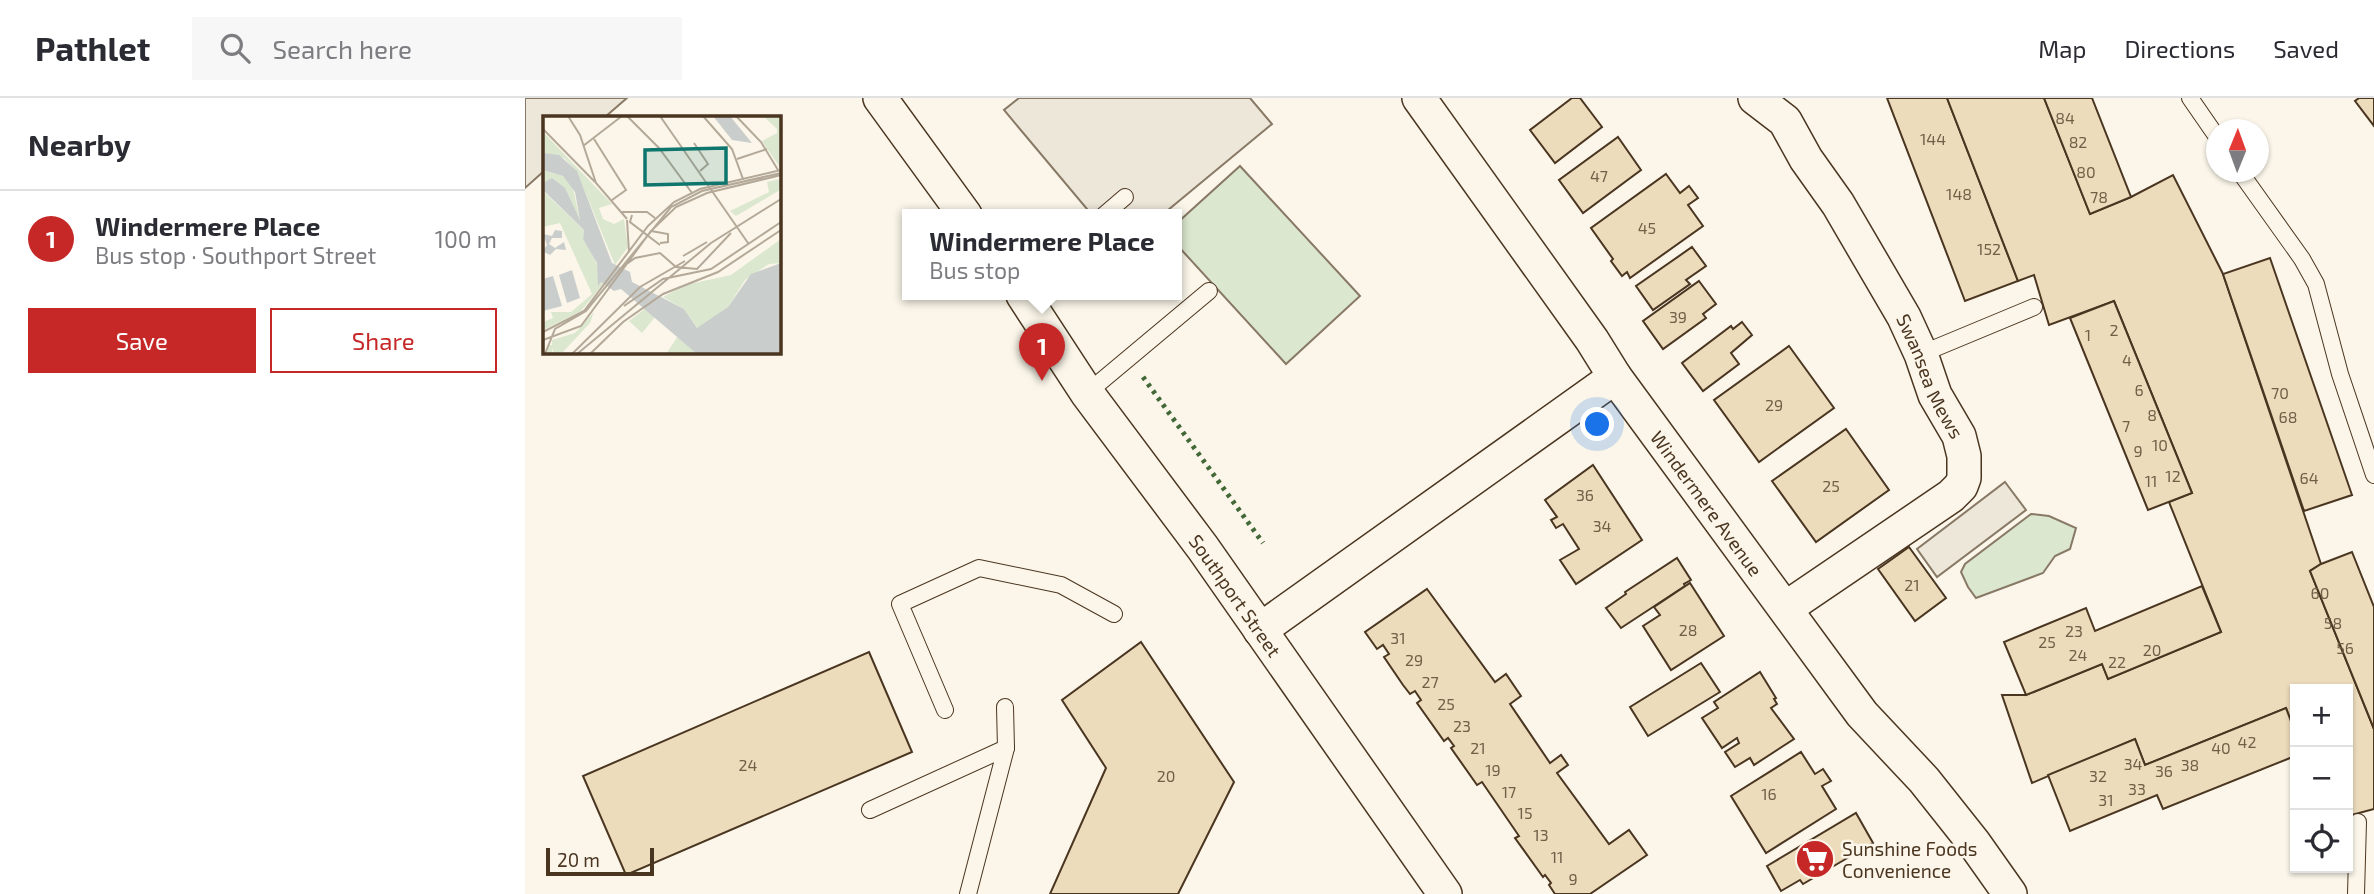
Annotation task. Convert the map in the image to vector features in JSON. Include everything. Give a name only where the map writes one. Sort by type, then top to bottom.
[{"type":"street","points":[[880,98],[961,209]]},
{"type":"street","name":"Windermere Avenue","points":[[1419,98],[1592,340],[1615,377],[1862,714],[1924,780],[2010,894]]},
{"type":"street","name":"Swansea Mews","points":[[1755,98],[1785,121],[1863,245],[1904,317],[1921,354],[1935,395],[1959,436],[1965,470],[1961,486],[1951,496],[1786,608]]},
{"type":"street","name":"Southport Street","points":[[1026,300],[1087,393],[1203,548],[1445,894]]},
{"type":"street","points":[[1260,630],[1615,377]]},
{"type":"lane","points":[[2190,98],[2206,121]]},
{"type":"lane","points":[[2247,182],[2302,259],[2316,284],[2340,374],[2374,475]]},
{"type":"lane","points":[[1111,209],[1125,197]]},
{"type":"lane","points":[[1087,393],[1209,290]]},
{"type":"lane","points":[[1921,354],[2034,307]]},
{"type":"lane","points":[[945,710],[900,604],[979,568],[1061,586],[1114,614]]},
{"type":"lane","points":[[968,894],[1006,748],[1005,707]]},
{"type":"lane","points":[[870,810],[1006,748]]},
{"type":"lane","points":[[2356,894],[2358,822]]},
{"type":"green space","points":[[1240,166],[1360,296],[1286,364],[1182,250],[1182,218]]},
{"type":"green space","points":[[2031,514],[2049,516],[2076,528],[2070,549],[2055,556],[2043,573],[1976,598],[1961,572],[1965,564]]},
{"type":"shaded area","points":[[525,98],[627,98],[606,116],[543,116],[543,172],[525,188]]},
{"type":"shaded area","points":[[1019,98],[1250,98],[1272,124],[1169,209],[1087,209],[1004,110]]},
{"type":"shaded area","points":[[2005,482],[2026,510],[1937,577],[1917,549]]},
{"type":"building","points":[[1572,98],[1580,98],[1602,127],[1555,163],[1530,130]]},
{"type":"building","points":[[1887,98],[1947,98],[2018,281],[1965,301]]},
{"type":"building","points":[[1947,98],[2044,98],[2090,214],[2173,175],[2223,274],[2321,564],[2310,571],[2374,729],[2374,809],[2353,815],[2353,684],[2290,684],[2290,719],[2286,708],[2145,765],[2135,739],[2032,783],[2002,695],[2026,695],[2102,664],[2108,679],[2221,632],[2169,502],[2192,493],[2114,301],[2049,325],[2034,275],[2018,281]]},
{"type":"building","points":[[2044,98],[2092,98],[2131,197],[2090,214]]},
{"type":"building","points":[[2359,98],[2374,98],[2374,126],[2355,101]]},
{"type":"building","points":[[1618,137],[1641,170],[1583,213],[1559,180]]},
{"type":"building","points":[[1666,174],[1680,193],[1689,186],[1698,198],[1688,205],[1703,226],[1630,278],[1627,272],[1622,276],[1591,228]]},
{"type":"building","points":[[1692,247],[1706,266],[1686,280],[1690,284],[1653,310],[1636,286]]},
{"type":"building","points":[[2270,258],[2352,495],[2304,511],[2223,274]]},
{"type":"building","points":[[1699,281],[1716,304],[1703,314],[1706,318],[1663,349],[1643,321]]},
{"type":"building","points":[[2114,301],[2192,493],[2148,510],[2070,318]]},
{"type":"building","points":[[1742,322],[1752,335],[1731,353],[1739,364],[1703,391],[1682,363],[1731,326],[1733,329]]},
{"type":"building","points":[[1789,346],[1834,408],[1759,462],[1714,400]]},
{"type":"building","points":[[1846,429],[1889,490],[1816,542],[1772,481]]},
{"type":"building","points":[[1593,465],[1642,540],[1576,584],[1560,560],[1579,549],[1563,524],[1556,528],[1551,520],[1557,517],[1545,500]]},
{"type":"building","points":[[1909,547],[1946,598],[1915,621],[1878,569]]},
{"type":"building","points":[[2352,552],[2374,607],[2374,729],[2310,571]]},
{"type":"building","points":[[1677,558],[1691,580],[1621,628],[1606,608],[1626,594],[1625,592]]},
{"type":"building","points":[[1690,583],[1724,636],[1671,670],[1643,626],[1660,615],[1654,607]]},
{"type":"building","points":[[2202,586],[2221,632],[2108,679],[2102,664],[2026,695],[2004,642],[2086,608],[2095,631]]},
{"type":"building","points":[[1427,589],[1495,682],[1506,674],[1521,696],[1510,704],[1550,763],[1561,755],[1568,765],[1557,773],[1609,844],[1629,830],[1647,855],[1590,894],[1555,894],[1549,885],[1551,883],[1545,875],[1543,877],[1515,838],[1519,836],[1482,782],[1477,785],[1451,748],[1454,746],[1448,738],[1444,741],[1417,703],[1421,700],[1415,691],[1410,694],[1403,685],[1384,657],[1389,654],[1383,645],[1377,649],[1365,632]]},
{"type":"building","points":[[1141,642],[1234,782],[1178,894],[1050,894],[1106,768],[1062,700]]},
{"type":"building","points":[[869,652],[912,752],[626,875],[583,776]]},
{"type":"building","points":[[1701,663],[1720,692],[1648,736],[1630,707]]},
{"type":"building","points":[[1760,672],[1776,698],[1774,699],[1777,704],[1771,708],[1794,739],[1754,765],[1750,758],[1735,767],[1725,752],[1739,743],[1737,738],[1722,748],[1702,718],[1718,708],[1714,702]]},
{"type":"building","points":[[2286,708],[2290,719],[2290,758],[2163,809],[2157,795],[2070,831],[2048,775],[2135,739],[2145,765]]},
{"type":"building","points":[[1801,752],[1815,774],[1823,769],[1831,781],[1822,786],[1836,809],[1766,853],[1731,796]]},
{"type":"building","points":[[1856,813],[1873,843],[1803,884],[1800,880],[1781,891],[1767,866]]},
{"type":"hedge","points":[[1143,377],[1263,543]]},
{"type":"place","name":"Windermere Place","points":[[1042,381]]},
{"type":"place","name":"Sunshine Foods Convenience","points":[[1815,859]]}]
